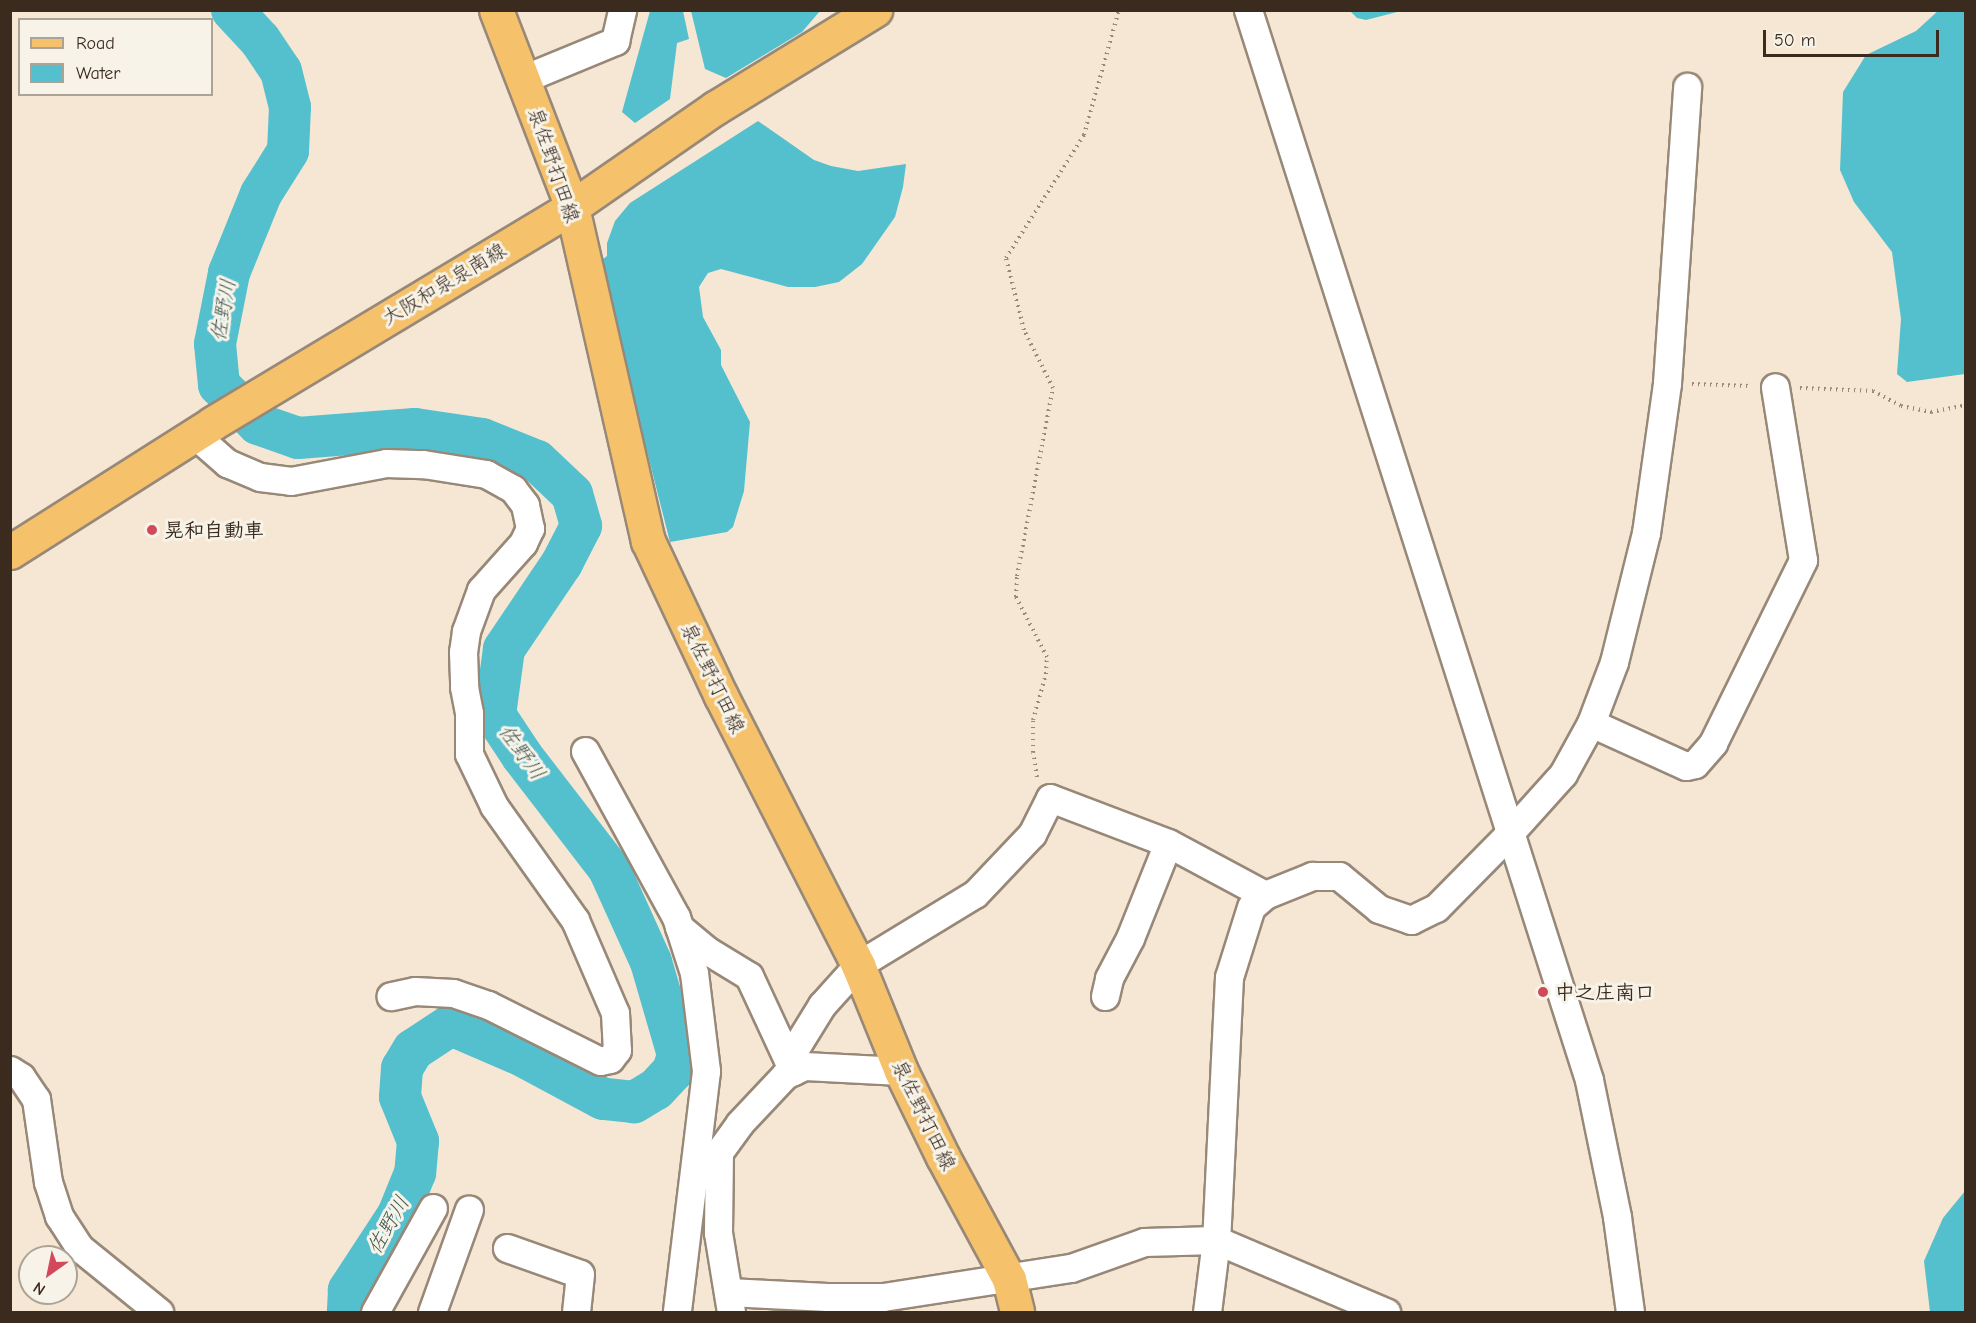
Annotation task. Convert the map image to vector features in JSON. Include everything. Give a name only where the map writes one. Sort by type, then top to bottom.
[{"type":"main road","name":"泉佐野打田線","points":[[496,10],[572,207],[648,541],[721,696],[858,965],[901,1071],[943,1157],[1009,1279],[1017,1312]]},
{"type":"main road","name":"大阪和泉泉南線","points":[[10,552],[204,429],[572,207],[715,108],[875,10]]},
{"type":"street","points":[[523,79],[615,40],[622,10]]},
{"type":"street","points":[[1248,10],[1589,1080],[1617,1217],[1630,1312]]},
{"type":"street","points":[[1208,1312],[1216,1240],[1229,977],[1251,907],[1264,895],[1312,876],[1339,876],[1379,909],[1411,920],[1436,908],[1509,834],[1563,774],[1591,723],[1614,662],[1646,533],[1667,383],[1687,87]]},
{"type":"street","points":[[1591,723],[1686,766],[1695,764],[1713,743],[1803,560],[1775,387]]},
{"type":"street","points":[[204,429],[227,463],[260,477],[291,481],[386,463],[423,464],[486,474],[513,489],[525,505],[530,528],[523,543],[481,590],[466,631],[463,652],[464,687],[469,713],[469,754],[494,806],[575,920],[615,1013],[617,1050],[610,1059],[600,1061],[488,1005],[453,993],[415,991],[391,996]]},
{"type":"street","points":[[585,751],[679,927],[694,973],[705,1060],[709,1148],[718,1233],[730,1302],[827,1297],[883,1297],[1071,1268],[1144,1242],[1216,1240],[1386,1312]]},
{"type":"street","points":[[677,1312],[709,1148],[739,1124],[785,1075],[822,1005],[858,965],[975,894],[1032,834],[1050,798],[1168,843],[1264,895]]},
{"type":"street","points":[[1105,996],[1109,978],[1130,938],[1168,843]]},
{"type":"street","points":[[679,927],[708,951],[749,976],[791,1065]]},
{"type":"street","points":[[791,1065],[901,1071]]},
{"type":"street","points":[[10,1070],[21,1077],[36,1099],[48,1182],[59,1216],[80,1248],[159,1312]]},
{"type":"street","points":[[375,1312],[434,1208]]},
{"type":"street","points":[[432,1312],[469,1209]]},
{"type":"street","points":[[507,1248],[580,1274],[576,1312]]},
{"type":"street","points":[[407,1255],[448,1269]]},
{"type":"path","points":[[1050,798],[1037,778],[1033,752],[1033,720],[1046,674],[1047,657],[1016,597],[1017,576],[1053,388],[1024,330],[1006,258],[1084,135],[1119,10]]},
{"type":"path","points":[[1667,383],[1874,391],[1901,406],[1931,412],[1965,405]]},
{"type":"water","points":[[691,10],[820,11],[802,32],[726,78],[705,69]]},
{"type":"water","points":[[1939,10],[1965,11],[1965,374],[1907,382],[1897,374],[1901,319],[1892,252],[1854,202],[1840,170],[1843,92],[1866,55],[1916,31]]},
{"type":"water","points":[[650,11],[683,11],[689,39],[677,43],[670,99],[635,123],[622,112]]},
{"type":"water","points":[[1350,11],[1401,11],[1366,20],[1357,18]]},
{"type":"water","points":[[758,121],[814,160],[831,166],[858,171],[906,164],[903,187],[895,217],[862,264],[839,282],[815,287],[788,287],[721,269],[708,273],[699,287],[703,317],[721,350],[721,365],[750,422],[744,491],[733,527],[727,532],[670,542],[599,262],[607,256],[607,243],[615,221],[630,203]]},
{"type":"water","points":[[1965,1191],[1965,1312],[1930,1312],[1924,1261],[1943,1218]]},
{"type":"waterway","name":"佐野川","points":[[232,10],[260,40],[281,71],[290,107],[288,151],[261,194],[229,273],[215,344],[219,385],[258,424],[298,438],[415,429],[482,439],[537,461],[572,494],[581,526],[562,563],[504,649],[495,715],[522,756],[609,869],[651,962],[678,1055],[673,1071],[656,1089],[634,1102],[603,1099],[521,1055],[451,1025],[413,1050],[402,1068],[400,1097],[418,1141],[415,1173],[398,1215],[349,1290],[348,1312]]},
{"type":"place","name":"晃和自動車","points":[[152,530]]},
{"type":"place","name":"中之庄南口","points":[[1543,992]]}]
